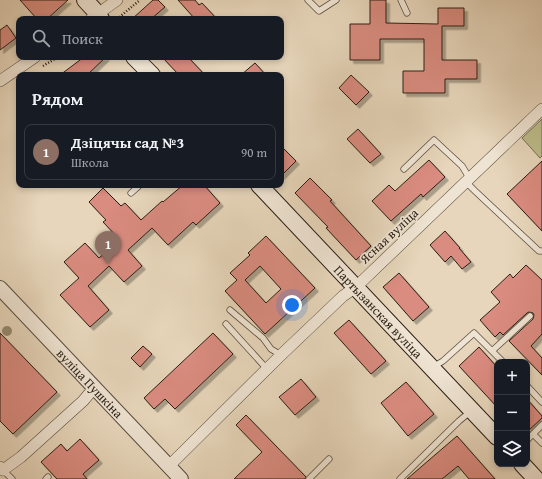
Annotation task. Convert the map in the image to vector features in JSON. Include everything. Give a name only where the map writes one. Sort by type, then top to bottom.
[{"type":"main road","points":[[85,0],[95,16]]},
{"type":"main road","points":[[137,60],[149,72]]},
{"type":"main road","name":"Партызанская вуліца","points":[[262,188],[494,434]]},
{"type":"main road","points":[[525,467],[536,479]]},
{"type":"street","points":[[97,16],[117,0]]},
{"type":"street","points":[[0,81],[31,60]]},
{"type":"street","name":"Ясная вуліца","points":[[168,467],[281,355],[343,296],[356,288],[542,109]]},
{"type":"street","name":"вуліца Пушкіна","points":[[0,288],[180,479]]},
{"type":"street","points":[[2,469],[27,452],[83,401],[94,388]]},
{"type":"lane","points":[[308,0],[319,11],[336,0]]},
{"type":"lane","points":[[402,0],[407,13]]},
{"type":"lane","points":[[404,169],[434,140],[462,166],[475,191],[539,251],[542,251]]},
{"type":"lane","points":[[131,193],[137,188]]},
{"type":"lane","points":[[230,310],[263,338],[271,349],[281,355]]},
{"type":"lane","points":[[492,351],[530,316]]},
{"type":"lane","points":[[226,324],[267,369]]},
{"type":"lane","points":[[432,368],[443,361],[474,333],[500,359]]},
{"type":"lane","points":[[530,389],[542,402]]},
{"type":"lane","points":[[400,479],[459,421],[472,411]]},
{"type":"lane","points":[[530,437],[542,425]]},
{"type":"lane","points":[[533,434],[542,444]]},
{"type":"lane","points":[[309,479],[329,459]]},
{"type":"lane","points":[[2,469],[12,479]]},
{"type":"path","points":[[121,16],[140,0]]},
{"type":"shaded area","points":[[542,119],[542,156],[540,158],[522,138]]},
{"type":"building","points":[[20,0],[68,0],[50,16],[34,16]]},
{"type":"building","points":[[153,0],[158,0],[165,7],[154,16],[135,16]]},
{"type":"building","points":[[178,0],[195,0],[199,5],[202,3],[214,16],[192,16]]},
{"type":"building","points":[[370,0],[386,0],[386,23],[438,24],[438,8],[464,8],[464,26],[442,26],[442,60],[477,60],[477,79],[445,79],[445,93],[403,93],[403,71],[424,71],[424,39],[380,39],[380,60],[350,60],[350,24],[370,24]]},
{"type":"building","points":[[7,25],[16,38],[0,50],[0,30]]},
{"type":"building","points":[[80,60],[103,60],[90,72],[64,72]]},
{"type":"building","points":[[165,60],[191,60],[202,72],[176,72]]},
{"type":"building","points":[[255,63],[263,72],[244,72]]},
{"type":"building","points":[[351,75],[369,92],[356,105],[339,88]]},
{"type":"building","points":[[358,129],[381,154],[370,163],[347,139]]},
{"type":"building","points":[[284,149],[296,161],[284,173]]},
{"type":"building","points":[[429,160],[445,177],[423,197],[421,194],[391,221],[372,201],[389,185],[395,191]]},
{"type":"building","points":[[542,161],[542,231],[507,194]]},
{"type":"building","points":[[310,178],[332,200],[330,201],[371,246],[356,260],[326,228],[328,227],[295,193]]},
{"type":"building","points":[[103,188],[121,206],[125,203],[141,220],[162,201],[163,202],[179,188],[207,188],[220,203],[196,225],[193,222],[168,245],[152,228],[128,250],[142,266],[124,282],[109,266],[88,286],[109,310],[90,327],[60,295],[79,278],[64,262],[85,243],[99,258],[120,240],[103,222],[106,220],[89,202]]},
{"type":"building","points":[[445,231],[471,262],[462,269],[451,256],[445,262],[430,245]]},
{"type":"building","points":[[266,236],[315,288],[265,334],[225,291],[237,280],[230,273],[250,255],[248,253]],"holes":[[[260,266],[281,289],[266,303],[245,280]]]},
{"type":"building","points":[[526,265],[542,280],[542,334],[531,346],[542,358],[542,375],[530,363],[530,359],[526,359],[509,341],[533,319],[533,313],[527,313],[503,335],[500,332],[495,337],[480,320],[500,302],[491,292],[510,274],[513,278]]},
{"type":"building","points":[[399,273],[429,307],[413,321],[383,287]]},
{"type":"building","points":[[349,320],[386,361],[371,374],[334,333]]},
{"type":"building","points":[[0,333],[57,392],[13,434],[0,421]]},
{"type":"building","points":[[213,333],[233,354],[175,409],[165,399],[154,409],[144,398]]},
{"type":"building","points":[[143,346],[152,354],[140,367],[131,358]]},
{"type":"building","points":[[479,347],[494,364],[494,404],[459,366]]},
{"type":"building","points":[[301,379],[316,397],[295,415],[279,397]]},
{"type":"building","points":[[406,382],[434,414],[408,436],[381,403]]},
{"type":"building","points":[[530,402],[542,416],[542,418],[530,429]]},
{"type":"building","points":[[246,415],[306,477],[305,479],[234,479],[262,452],[236,425]]},
{"type":"building","points":[[457,436],[495,479],[469,479],[458,466],[442,479],[407,479]]},
{"type":"building","points":[[80,439],[99,460],[83,474],[87,479],[57,479],[41,462],[61,444],[67,451]]},
{"type":"place","name":"Дзіцячы сад №3","points":[[108,264]]}]
